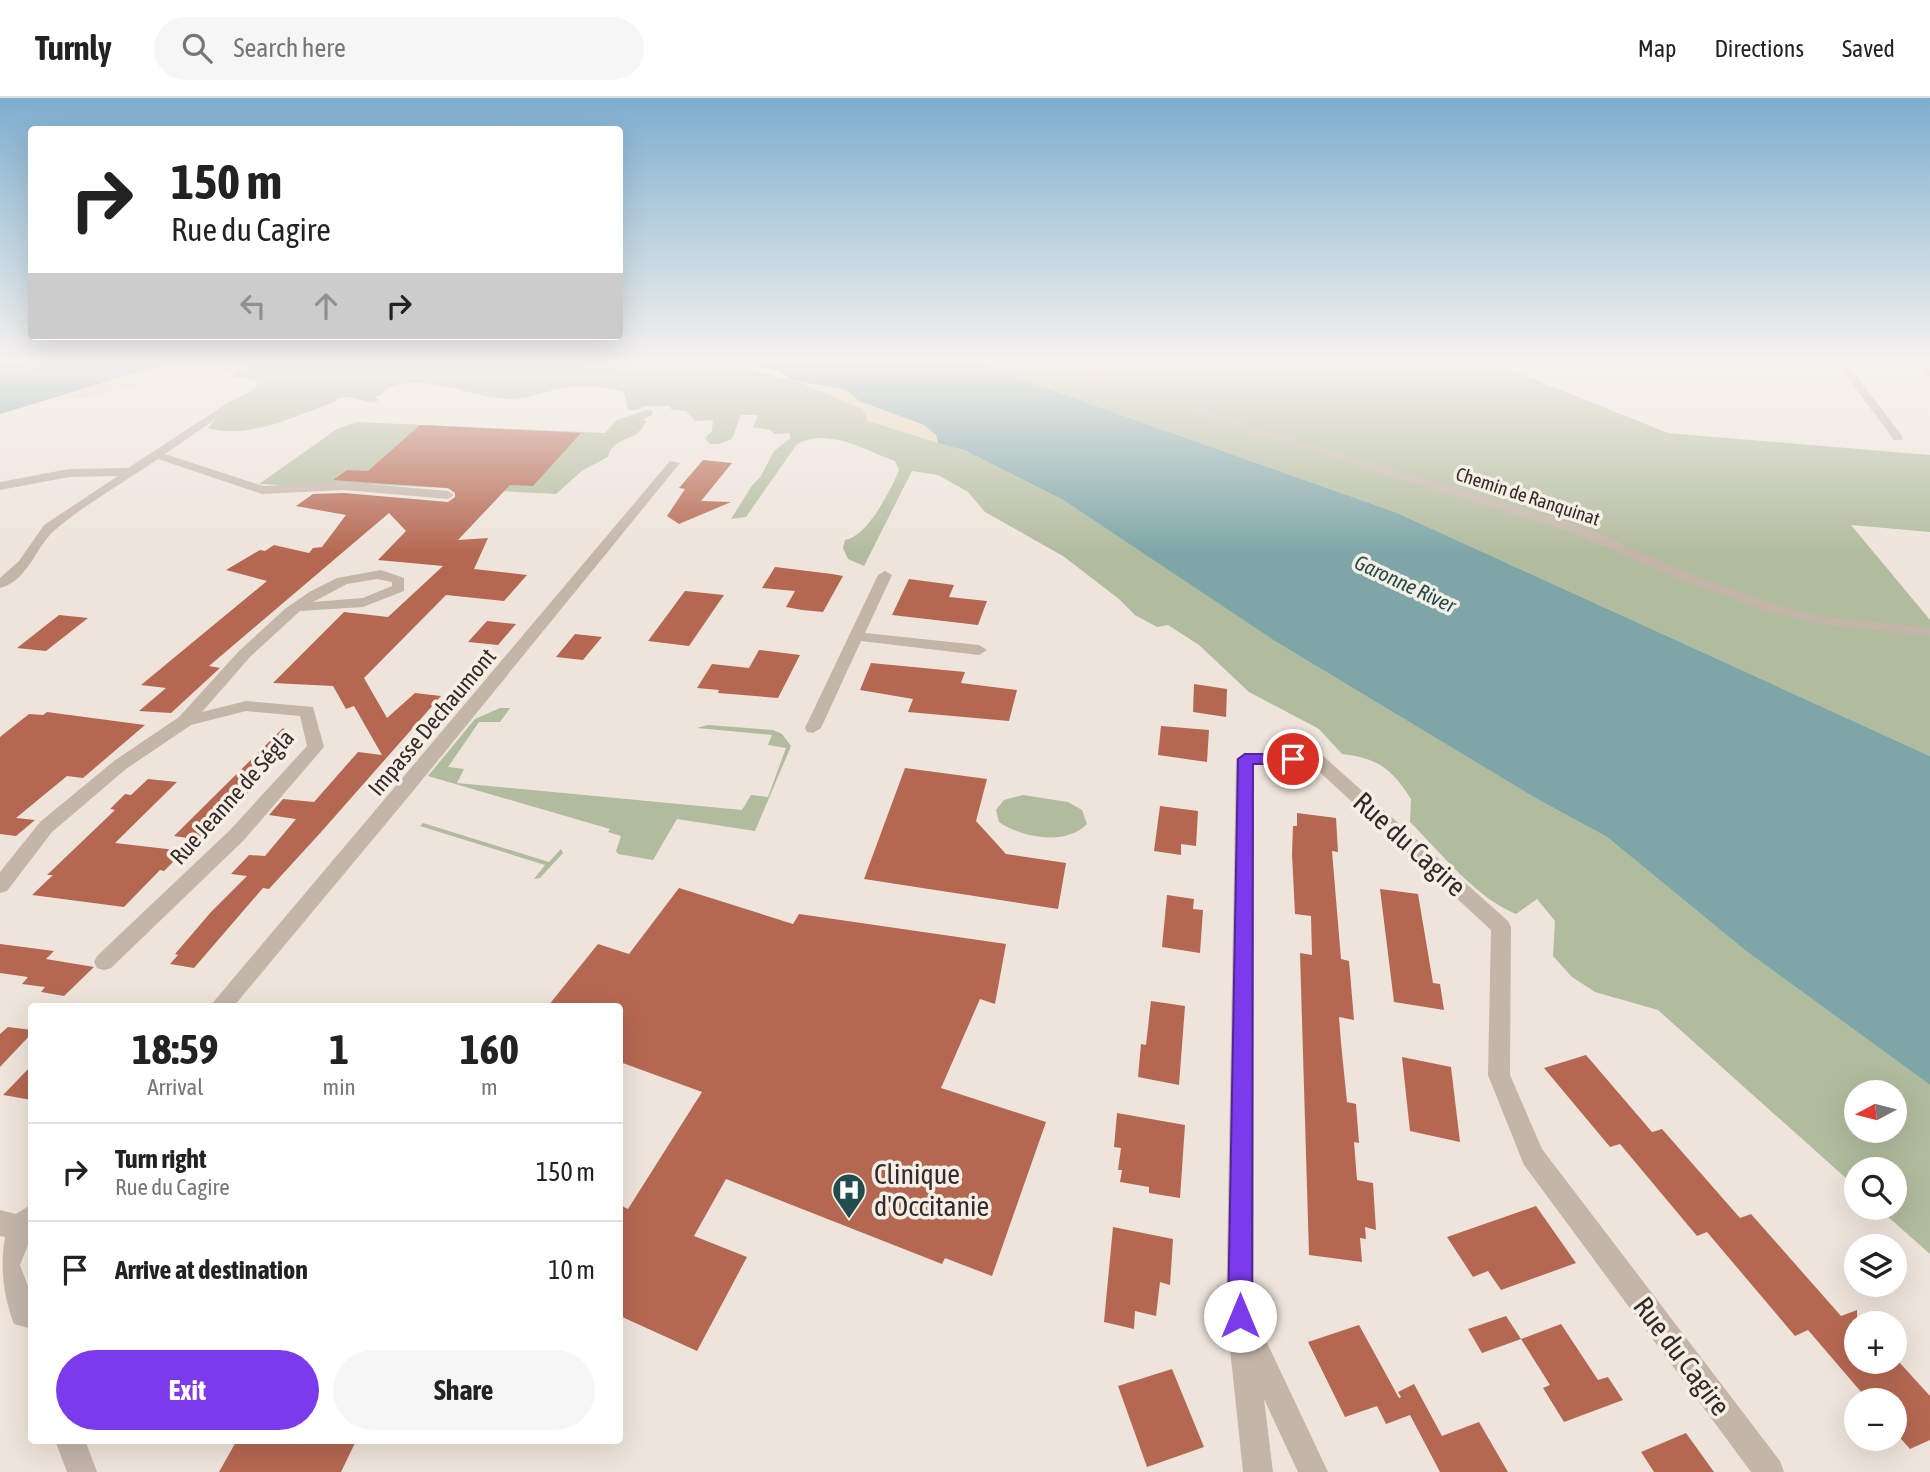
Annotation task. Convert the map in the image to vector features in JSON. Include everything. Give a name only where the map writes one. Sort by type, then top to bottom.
[{"type":"street","points":[[0,583],[19,571],[30,559],[49,528],[197,426]]},
{"type":"street","name":"Chemin de Ranquinat","points":[[1242,426],[1582,531],[1693,580],[1778,610],[1827,621],[1930,632]]},
{"type":"street","points":[[1889,426],[1898,438]]},
{"type":"street","points":[[155,454],[262,490],[344,486],[448,495]]},
{"type":"street","name":"Impasse Dechaumont","points":[[224,1003],[403,792],[674,463]]},
{"type":"street","points":[[0,486],[69,473],[128,472]]},
{"type":"street","points":[[185,721],[268,631],[297,607],[326,588],[350,578],[384,574],[393,575],[399,580],[399,588],[387,596],[368,602],[297,607]]},
{"type":"street","points":[[813,727],[885,575]]},
{"type":"street","points":[[856,636],[979,650]]},
{"type":"street","name":"Rue Jeanne de Ségla","points":[[0,886],[46,827],[120,765],[185,721],[246,706],[307,711],[316,747],[237,835],[104,962]]},
{"type":"street","name":"Rue du Cagire","points":[[1258,1472],[1240,1316],[1245,759],[1316,759],[1502,927],[1499,1075],[1533,1157],[1769,1472]]},
{"type":"street","points":[[17,1222],[7,1265],[24,1314],[28,1316]]},
{"type":"street","name":"Rue du Cagire","points":[[1240,1316],[1313,1472]]},
{"type":"street","points":[[72,1444],[82,1472]]},
{"type":"green space","points":[[264,426],[240,431],[208,428]]},
{"type":"green space","points":[[345,426],[450,426],[605,433],[611,426],[643,426],[638,433],[615,445],[608,457],[583,470],[556,494],[348,483],[300,486],[259,484],[337,429]]},
{"type":"green space","points":[[712,426],[737,426],[732,439],[719,444],[710,444],[705,438],[712,431]]},
{"type":"green space","points":[[885,426],[964,450],[1063,500],[1273,640],[1537,799],[1607,837],[1746,951],[1930,1085],[1930,1254],[1892,1220],[1907,1220],[1907,1157],[1844,1157],[1844,1176],[1658,1010],[1595,992],[1572,977],[1553,956],[1555,921],[1537,899],[1516,914],[1473,886],[1410,822],[1411,799],[1383,767],[1365,758],[1342,754],[1319,729],[1249,692],[1199,645],[1168,625],[1157,627],[1135,615],[1119,599],[1063,556],[985,512],[968,492],[938,475],[912,471],[864,566],[848,559],[843,548],[845,540],[862,531],[870,522],[899,470],[895,461],[847,442],[809,439],[797,444],[746,517],[731,519],[761,476],[774,451],[791,438],[789,433],[775,434],[770,430],[753,427]]},
{"type":"green space","points":[[1153,426],[1651,426],[1668,433],[1930,455],[1930,532],[1851,525],[1930,620],[1930,756],[1395,512]]},
{"type":"green space","points":[[500,708],[510,708],[500,722],[479,722],[448,767],[464,769],[457,783],[742,810],[751,795],[768,797],[786,748],[768,745],[772,735],[697,728],[708,725],[773,730],[782,734],[791,746],[755,831],[677,819],[653,860],[618,854],[616,851],[621,836],[608,832],[610,829],[428,776],[475,719]]},
{"type":"green space","points":[[1023,795],[1068,802],[1082,810],[1087,824],[1068,835],[1044,837],[1020,832],[999,822],[996,810],[1004,800]]},
{"type":"green space","points":[[423,823],[549,862],[561,849],[563,853],[540,878],[534,879],[545,865],[420,826]]},
{"type":"sand","points":[[884,426],[925,426],[936,435],[938,443]]},
{"type":"water","name":"Garonne River","points":[[925,426],[1153,426],[1395,512],[1930,756],[1930,1085],[1746,951],[1607,837],[1537,799],[1273,640],[1063,500],[964,450],[938,443],[936,435]]},
{"type":"building","points":[[419,426],[581,433],[533,486],[510,485],[458,540],[488,538],[474,569],[527,575],[504,601],[446,595],[364,678],[387,718],[415,693],[441,696],[269,889],[263,888],[194,968],[170,964],[178,955],[175,954],[211,912],[247,876],[231,874],[249,855],[265,856],[296,819],[269,815],[283,799],[314,802],[358,752],[382,755],[354,706],[346,709],[333,686],[273,683],[344,612],[388,617],[443,566],[378,560],[406,531],[389,513],[209,666],[220,668],[171,713],[139,711],[166,688],[141,685],[267,581],[226,570],[274,545],[309,553],[313,548],[322,547],[346,515],[296,506],[313,494],[344,493],[448,502],[455,497],[455,493],[448,488],[333,480],[347,470],[368,471]]},
{"type":"building","points":[[703,460],[732,463],[701,501],[731,502],[679,524],[667,516],[685,489],[679,488]]},
{"type":"building","points":[[775,567],[843,576],[823,612],[802,610],[786,607],[795,591],[762,588]]},
{"type":"building","points":[[909,579],[954,585],[949,597],[987,601],[978,625],[892,615]]},
{"type":"building","points":[[685,591],[724,595],[689,646],[648,641]]},
{"type":"building","points":[[59,615],[88,618],[46,651],[17,648]]},
{"type":"building","points":[[487,621],[516,624],[498,645],[468,642]]},
{"type":"building","points":[[575,634],[602,637],[583,660],[556,657]]},
{"type":"building","points":[[759,650],[800,655],[778,698],[718,693],[719,690],[697,688],[712,664],[749,668]]},
{"type":"building","points":[[871,663],[965,672],[961,683],[1017,690],[1009,721],[908,712],[913,699],[860,690]]},
{"type":"building","points":[[1194,684],[1227,689],[1226,717],[1193,712]]},
{"type":"building","points":[[47,712],[145,725],[83,778],[67,776],[16,818],[35,820],[16,836],[0,834],[0,737],[29,714],[43,715]]},
{"type":"building","points":[[1161,726],[1209,730],[1207,762],[1158,755]]},
{"type":"building","points":[[283,728],[295,740],[213,832],[201,840],[174,836]]},
{"type":"building","points":[[905,768],[987,779],[976,821],[1006,854],[1066,863],[1058,909],[864,879]]},
{"type":"building","points":[[148,779],[177,782],[115,843],[184,851],[164,871],[160,870],[124,907],[32,895],[53,875],[47,875],[115,810],[110,809],[125,794],[131,795]]},
{"type":"building","points":[[1160,806],[1198,811],[1196,846],[1181,844],[1181,855],[1154,851]]},
{"type":"building","points":[[1297,813],[1336,818],[1338,852],[1332,851],[1341,959],[1349,961],[1354,1020],[1339,1017],[1341,1043],[1347,1102],[1356,1104],[1359,1143],[1354,1142],[1357,1180],[1373,1183],[1376,1230],[1365,1227],[1366,1239],[1360,1238],[1362,1262],[1309,1255],[1300,953],[1312,955],[1311,916],[1295,914],[1292,854],[1293,826],[1297,826]]},
{"type":"building","points":[[679,888],[793,924],[799,914],[1006,944],[995,1004],[980,999],[941,1088],[1046,1122],[992,1276],[945,1258],[942,1264],[726,1179],[694,1236],[747,1257],[697,1351],[623,1317],[623,1206],[628,1209],[702,1092],[623,1063],[623,1003],[550,1003],[598,944],[629,954]]},
{"type":"building","points":[[1380,889],[1418,894],[1433,983],[1440,984],[1444,1010],[1394,1002]]},
{"type":"building","points":[[1167,895],[1194,899],[1193,909],[1203,910],[1200,953],[1162,947]]},
{"type":"building","points":[[0,944],[54,951],[46,959],[94,967],[64,996],[41,992],[45,987],[22,984],[28,977],[0,973]]},
{"type":"building","points":[[1151,1001],[1185,1006],[1179,1085],[1138,1077],[1141,1044],[1146,1045]]},
{"type":"building","points":[[8,1027],[28,1030],[28,1037],[0,1067],[0,1034]]},
{"type":"building","points":[[1586,1055],[1652,1132],[1662,1129],[1740,1218],[1751,1214],[1841,1316],[1844,1315],[1844,1372],[1808,1330],[1795,1336],[1707,1232],[1697,1236],[1620,1144],[1610,1147],[1544,1068]]},
{"type":"building","points":[[1402,1057],[1451,1067],[1460,1142],[1410,1131]]},
{"type":"building","points":[[28,1069],[28,1099],[3,1095]]},
{"type":"building","points":[[1117,1113],[1185,1125],[1180,1198],[1149,1193],[1149,1187],[1120,1182],[1122,1170],[1118,1170],[1121,1148],[1114,1147]]},
{"type":"building","points":[[1536,1206],[1576,1263],[1501,1290],[1488,1271],[1473,1277],[1447,1237]]},
{"type":"building","points":[[1113,1227],[1173,1239],[1170,1285],[1160,1282],[1156,1316],[1135,1311],[1134,1329],[1104,1322]]},
{"type":"building","points":[[1506,1316],[1521,1339],[1482,1353],[1468,1329]]},
{"type":"building","points":[[1561,1324],[1598,1380],[1608,1377],[1623,1400],[1564,1422],[1543,1388],[1550,1385],[1521,1339]]},
{"type":"building","points":[[1359,1325],[1399,1398],[1401,1397],[1398,1392],[1414,1384],[1442,1436],[1479,1422],[1508,1472],[1440,1472],[1410,1415],[1386,1424],[1377,1406],[1345,1417],[1308,1342]]},
{"type":"building","points":[[1172,1369],[1204,1447],[1147,1467],[1118,1386]]},
{"type":"building","points":[[1907,1371],[1930,1396],[1930,1440],[1910,1449],[1907,1446],[1907,1388],[1858,1388],[1846,1374],[1907,1374]]},
{"type":"building","points":[[1686,1433],[1714,1472],[1654,1472],[1641,1452]]},
{"type":"building","points":[[235,1444],[355,1444],[341,1472],[219,1472]]},
{"type":"place","name":"Clinique d'Occitanie","points":[[849,1220]]},
{"type":"route","points":[[1240,1316],[1245,759],[1293,759]]}]
